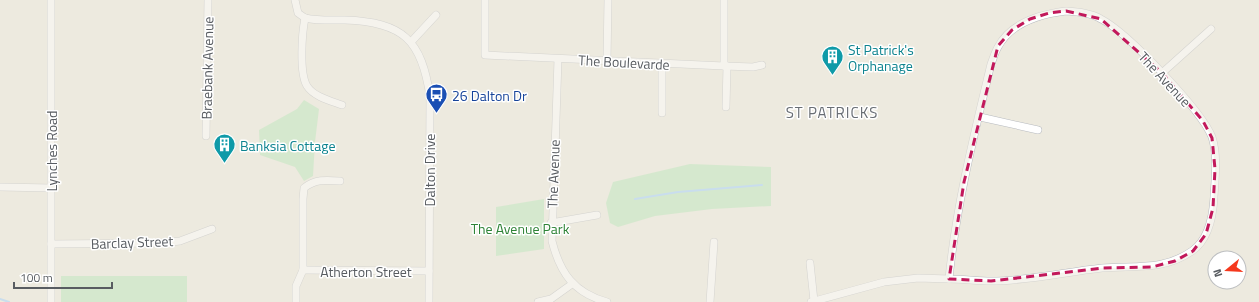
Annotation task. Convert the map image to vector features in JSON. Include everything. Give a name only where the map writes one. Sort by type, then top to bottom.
[{"type":"street","name":"Lynches Road","points":[[51,0],[51,302]]},
{"type":"street","name":"Braebank Avenue","points":[[206,136],[208,0]]},
{"type":"street","points":[[295,0],[298,13],[305,18],[302,34],[303,76],[307,86],[315,94],[342,105]]},
{"type":"street","name":"The Boulevarde","points":[[485,0],[485,55],[607,60],[662,64],[753,67],[762,65]]},
{"type":"street","points":[[607,60],[608,0]]},
{"type":"street","points":[[724,0],[726,107]]},
{"type":"street","name":"The Avenue","points":[[812,302],[884,282],[918,278],[991,281],[1030,278],[1103,268],[1152,267],[1175,261],[1193,251],[1206,234],[1213,208],[1215,152],[1212,138],[1203,121],[1162,73],[1117,30],[1101,19],[1085,13],[1066,11],[1049,13],[1030,19],[1012,30],[998,46],[991,64],[963,189],[952,248],[949,279]]},
{"type":"street","points":[[411,42],[436,15]]},
{"type":"street","name":"Dalton Drive","points":[[305,18],[374,22],[394,28],[411,42],[420,54],[427,74],[430,97],[429,302]]},
{"type":"street","points":[[1162,73],[1211,29]]},
{"type":"street","name":"The Avenue","points":[[558,59],[551,223],[555,256],[562,270],[572,284],[583,292],[607,302]]},
{"type":"street","points":[[662,64],[662,113]]},
{"type":"street","points":[[980,117],[1038,130]]},
{"type":"street","points":[[296,302],[296,286],[303,270],[304,188],[311,182],[319,180],[340,181]]},
{"type":"street","points":[[0,187],[51,188]]},
{"type":"street","points":[[551,223],[597,215]]},
{"type":"street","name":"Barclay Street","points":[[51,244],[163,243],[180,241],[212,229]]},
{"type":"street","points":[[710,302],[714,242]]},
{"type":"street","points":[[810,263],[812,302]]},
{"type":"street","name":"Atherton Street","points":[[303,270],[429,271]]},
{"type":"street","points":[[538,302],[551,299],[572,284]]},
{"type":"highlighted area","points":[[1066,11],[1101,19],[1162,73],[1203,121],[1212,138],[1215,169],[1213,208],[1206,234],[1193,251],[1175,261],[1152,267],[1103,268],[991,281],[949,279],[964,182],[998,46],[1012,30],[1030,19],[1049,13]]},
{"type":"green space","points":[[304,100],[319,109],[313,176],[304,181],[295,167],[260,155],[259,130],[297,109]]},
{"type":"green space","points":[[690,164],[771,167],[771,206],[712,209],[655,216],[618,227],[610,223],[606,203],[613,182]]},
{"type":"green space","name":"The Avenue Park","points":[[544,199],[544,249],[496,256],[496,207]]},
{"type":"green space","points":[[61,276],[187,276],[187,302],[61,302]]},
{"type":"waterway","points":[[635,199],[678,192],[762,185]]},
{"type":"waterway","points":[[0,299],[9,302]]},
{"type":"place","name":"St Patrick's Orphanage","points":[[832,76]]},
{"type":"place","name":"26 Dalton Dr","points":[[436,114]]},
{"type":"place","name":"Banksia Cottage","points":[[224,164]]},
{"type":"district","name":"ST PATRICKS","points":[[832,112]]}]
